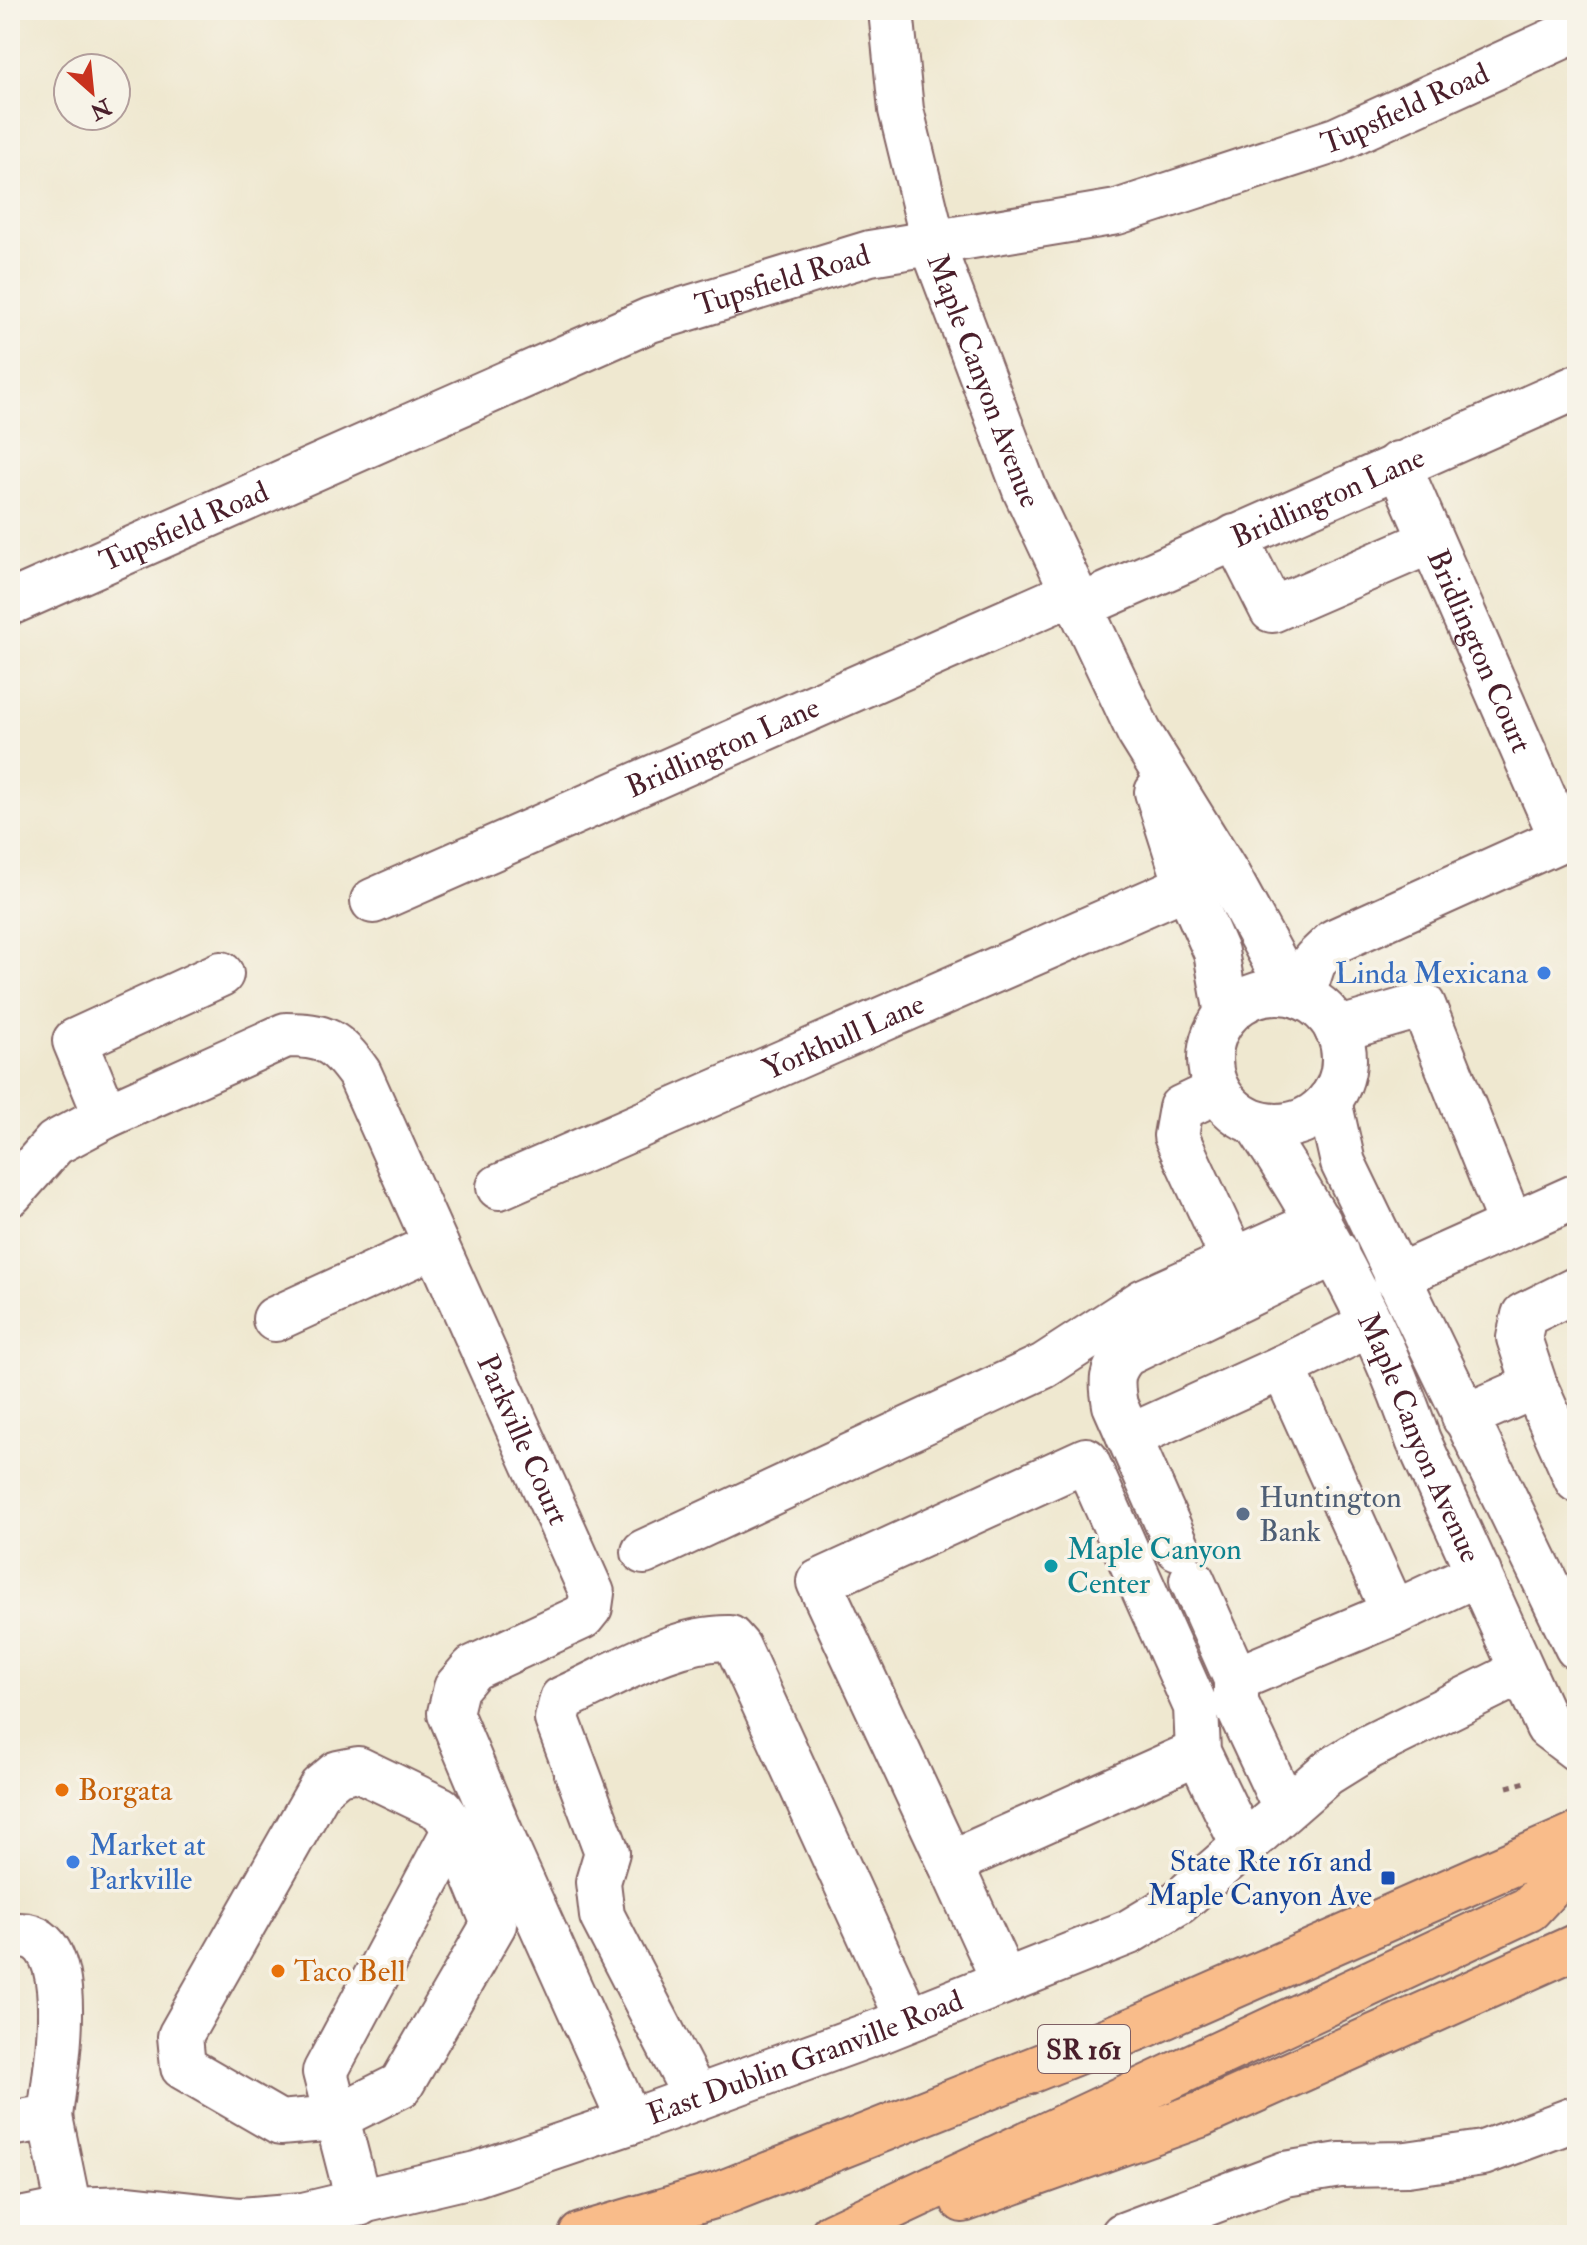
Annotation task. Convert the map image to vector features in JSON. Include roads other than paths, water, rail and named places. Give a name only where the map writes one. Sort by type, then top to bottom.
[{"type":"main road","name":"SR 161","points":[[581,2235],[720,2194],[1145,2025],[1577,1835]]},
{"type":"main road","points":[[832,2235],[1529,1909],[1577,1857]]},
{"type":"main road","points":[[866,2235],[1200,2115],[1577,1946]]},
{"type":"main road","points":[[647,2235],[720,2194]]},
{"type":"street","name":"Maple Canyon Avenue","points":[[891,10],[901,110],[937,257],[1025,490],[1139,732],[1297,995]]},
{"type":"street","name":"Tupsfield Road","points":[[10,603],[650,320],[870,253],[936,245],[1117,212],[1336,140],[1577,30]]},
{"type":"street","name":"Bridlington Lane","points":[[373,901],[1075,600],[1235,537],[1577,387]]},
{"type":"street","name":"Bridlington Court","points":[[1398,464],[1569,835]]},
{"type":"street","points":[[1235,537],[1272,610],[1431,541]]},
{"type":"street","name":"Maple Canyon Avenue","points":[[1139,732],[1187,886],[1216,952],[1227,1014]]},
{"type":"street","points":[[1297,995],[1314,961],[1335,941],[1569,835]]},
{"type":"street","name":"Yorkhull Lane","points":[[499,1187],[1187,886]]},
{"type":"street","points":[[106,1116],[75,1041],[221,974]]},
{"type":"street","points":[[1259,994],[1297,995],[1317,1004],[1337,1030],[1344,1066],[1339,1084],[1329,1101],[1315,1114],[1297,1123],[1277,1126],[1257,1124],[1228,1105],[1217,1091],[1210,1071],[1210,1050],[1216,1031],[1227,1014],[1241,1001],[1259,994]]},
{"type":"street","points":[[1337,1030],[1423,1005],[1511,1225]]},
{"type":"street","name":"Parkville Court","points":[[10,1194],[55,1143],[106,1116],[286,1035],[315,1035],[341,1049],[359,1073],[592,1593],[590,1607],[582,1617],[473,1668],[456,1688],[450,1713],[504,1842],[630,2122]]},
{"type":"street","points":[[1217,1091],[1181,1108],[1176,1136],[1234,1261]]},
{"type":"street","name":"Maple Canyon Avenue","points":[[1329,1101],[1343,1163],[1577,1647]]},
{"type":"street","name":"Maple Canyon Avenue","points":[[1257,1124],[1328,1237],[1548,1727],[1577,1749]]},
{"type":"street","points":[[1396,1277],[1577,1196]]},
{"type":"street","points":[[644,1552],[1044,1366],[1144,1301],[1234,1261],[1328,1237]]},
{"type":"street","points":[[1285,1808],[1236,1703],[1236,1679],[1115,1405],[1111,1382],[1115,1365],[1126,1354],[1328,1237]]},
{"type":"street","points":[[275,1319],[436,1245]]},
{"type":"street","points":[[1577,1289],[1524,1315],[1519,1338],[1535,1386],[1577,1480]]},
{"type":"street","points":[[1129,1437],[1369,1325]]},
{"type":"street","points":[[1283,1367],[1394,1613]]},
{"type":"street","points":[[1464,1417],[1535,1386]]},
{"type":"street","points":[[1004,1981],[819,1582],[1086,1460],[1196,1707],[1198,1752],[1243,1845]]},
{"type":"street","points":[[1236,1679],[1394,1613],[1479,1573]]},
{"type":"street","points":[[696,2098],[602,1916],[598,1882],[607,1852],[557,1719],[562,1699],[666,1652],[707,1638],[730,1638],[738,1647],[908,2019]]},
{"type":"street","name":"East Dublin Granville Road","points":[[10,2222],[69,2210],[129,2208],[271,2220],[359,2204],[476,2174],[696,2098],[1129,1932],[1179,1902],[1327,1773],[1369,1747],[1521,1672]]},
{"type":"street","points":[[950,1863],[1198,1752]]},
{"type":"street","points":[[358,1769],[441,1809],[455,1829],[494,1924],[401,2085],[335,2118],[280,2123],[183,2067],[180,2036],[321,1787],[338,1773],[358,1769]]},
{"type":"street","points":[[359,2204],[325,2072],[455,1829]]},
{"type":"street","points":[[10,1936],[25,1933],[45,1942],[54,1956],[61,2011],[30,2121],[69,2210]]},
{"type":"street","points":[[1123,2235],[1174,2226],[1285,2174],[1340,2165],[1407,2164],[1483,2153],[1577,2118]]},
{"type":"place","name":"Linda Mexicana","points":[[1544,973]]},
{"type":"place","name":"Huntington Bank","points":[[1243,1514]]},
{"type":"place","name":"Maple Canyon Center","points":[[1051,1566]]},
{"type":"place","name":"Borgata","points":[[62,1790]]},
{"type":"place","name":"Market at Parkville","points":[[73,1862]]},
{"type":"place","name":"State Rte 161 and Maple Canyon Ave","points":[[1388,1878]]},
{"type":"place","name":"Taco Bell","points":[[278,1971]]}]
